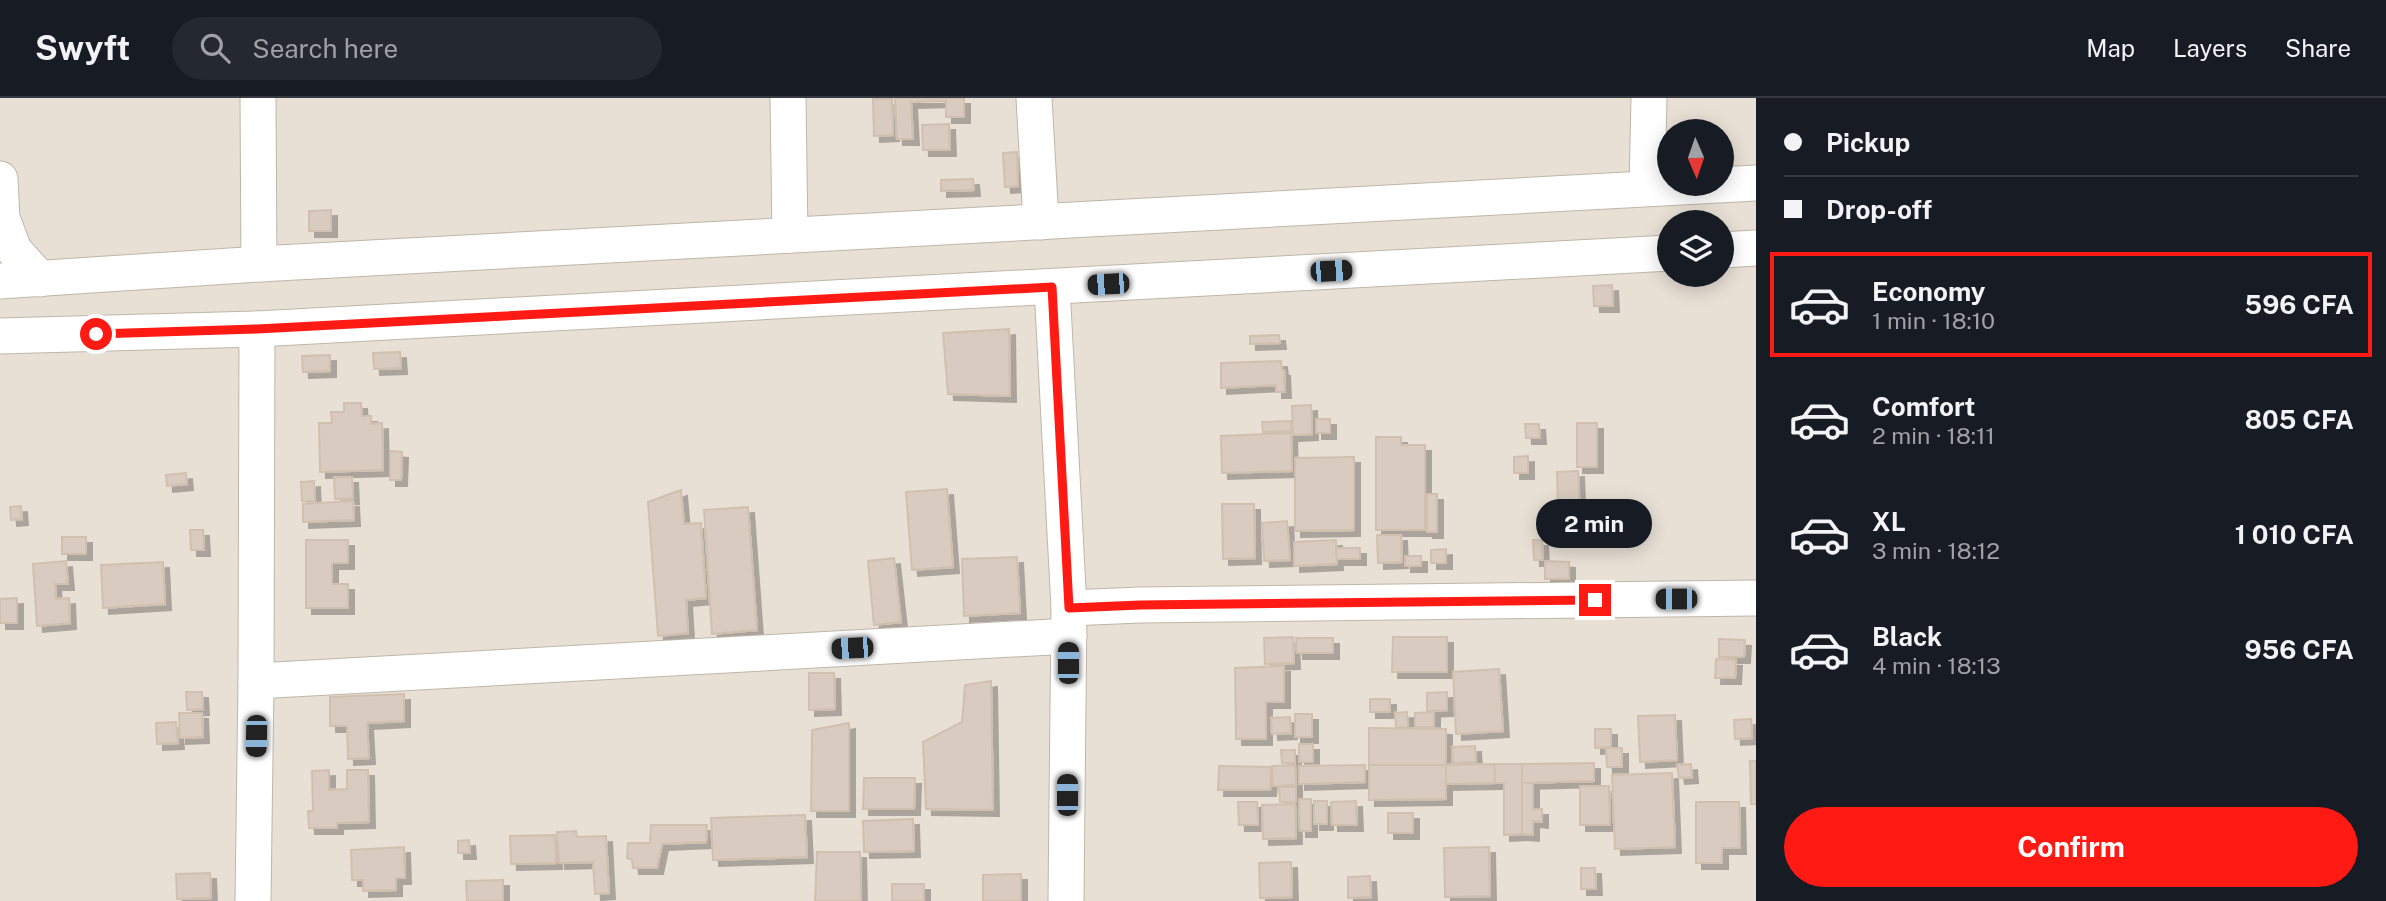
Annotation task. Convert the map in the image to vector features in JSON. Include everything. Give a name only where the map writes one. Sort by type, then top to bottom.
[{"type":"street","points":[[258,98],[259,264]]},
{"type":"street","points":[[788,98],[790,235]]},
{"type":"street","points":[[1034,98],[1041,222]]},
{"type":"street","points":[[1647,188],[1649,98]]},
{"type":"street","points":[[0,179],[2,218],[15,250],[40,279]]},
{"type":"street","points":[[0,281],[259,264],[1756,183]]},
{"type":"street","points":[[1734,249],[1756,248]]},
{"type":"street","points":[[0,336],[257,329],[1657,254]]},
{"type":"street","points":[[1052,287],[1069,622],[1066,901]]},
{"type":"street","points":[[253,901],[257,329]]},
{"type":"street","points":[[256,681],[1069,622],[1140,605],[1756,598]]},
{"type":"shaded area","points":[[0,98],[1756,98],[1756,901],[0,901]]},
{"type":"building","points":[[895,98],[964,98],[964,117],[946,117],[946,101],[911,102],[913,139],[897,139]]},
{"type":"building","points":[[873,99],[892,99],[893,135],[874,136]]},
{"type":"building","points":[[949,124],[950,150],[923,150],[922,125]]},
{"type":"building","points":[[1017,152],[1018,186],[1005,187],[1003,153]]},
{"type":"building","points":[[973,179],[974,190],[941,191],[941,180]]},
{"type":"building","points":[[331,210],[331,231],[309,231],[309,211]]},
{"type":"building","points":[[1612,285],[1613,306],[1594,306],[1593,286]]},
{"type":"building","points":[[1009,329],[1010,396],[948,394],[943,333]]},
{"type":"building","points":[[1279,335],[1280,343],[1250,344],[1250,336]]},
{"type":"building","points":[[400,352],[401,368],[374,369],[373,353]]},
{"type":"building","points":[[330,355],[330,371],[303,372],[302,356]]},
{"type":"building","points":[[1281,361],[1285,392],[1276,392],[1276,385],[1221,388],[1221,363]]},
{"type":"building","points":[[344,403],[361,403],[362,416],[371,416],[371,424],[382,423],[383,470],[320,472],[319,423],[332,423],[331,412],[344,412]]},
{"type":"building","points":[[1311,405],[1312,434],[1293,435],[1292,406]]},
{"type":"building","points":[[1316,419],[1330,419],[1330,433],[1316,433]]},
{"type":"building","points":[[1291,421],[1291,431],[1263,432],[1262,422]]},
{"type":"building","points":[[1577,423],[1597,423],[1597,467],[1577,467]]},
{"type":"building","points":[[1525,424],[1539,424],[1540,438],[1526,438]]},
{"type":"building","points":[[1291,433],[1292,471],[1222,473],[1221,436]]},
{"type":"building","points":[[1376,437],[1401,437],[1401,445],[1425,445],[1425,530],[1376,530]]},
{"type":"building","points":[[390,451],[402,452],[401,480],[390,480]]},
{"type":"building","points":[[1528,456],[1528,473],[1514,473],[1514,457]]},
{"type":"building","points":[[1354,457],[1354,530],[1295,531],[1295,458]]},
{"type":"building","points":[[1578,471],[1581,540],[1559,541],[1557,472]]},
{"type":"building","points":[[186,473],[187,484],[167,486],[166,475]]},
{"type":"building","points":[[334,477],[352,477],[353,498],[335,499]]},
{"type":"building","points":[[314,481],[315,501],[302,501],[301,482]]},
{"type":"building","points":[[947,489],[953,567],[912,570],[906,492]]},
{"type":"building","points":[[681,490],[684,524],[701,523],[706,598],[686,600],[688,633],[658,636],[648,502]]},
{"type":"building","points":[[1427,494],[1437,494],[1437,532],[1427,532]]},
{"type":"building","points":[[353,501],[354,520],[303,522],[303,504]]},
{"type":"building","points":[[1222,504],[1254,504],[1255,558],[1223,559]]},
{"type":"building","points":[[21,506],[22,519],[11,520],[10,507]]},
{"type":"building","points":[[748,507],[757,630],[712,634],[704,510]]},
{"type":"building","points":[[1287,521],[1290,560],[1264,561],[1262,523]]},
{"type":"building","points":[[190,530],[203,530],[204,550],[191,550]]},
{"type":"building","points":[[1377,535],[1401,535],[1402,562],[1378,563]]},
{"type":"building","points":[[62,537],[86,537],[86,554],[62,554]]},
{"type":"building","points":[[306,540],[348,540],[348,563],[332,563],[332,584],[348,584],[348,608],[306,608]]},
{"type":"building","points":[[1336,540],[1337,564],[1294,566],[1294,542]]},
{"type":"building","points":[[1533,540],[1542,540],[1543,560],[1534,560]]},
{"type":"building","points":[[1336,548],[1360,548],[1360,559],[1337,559]]},
{"type":"building","points":[[1446,549],[1446,563],[1431,563],[1431,550]]},
{"type":"building","points":[[1405,556],[1421,556],[1421,566],[1405,566]]},
{"type":"building","points":[[1017,557],[1020,613],[964,616],[962,559]]},
{"type":"building","points":[[894,558],[901,622],[874,625],[868,561]]},
{"type":"building","points":[[66,561],[68,584],[55,584],[56,599],[69,598],[70,623],[37,626],[33,564]]},
{"type":"building","points":[[1545,561],[1569,562],[1569,579],[1545,579]]},
{"type":"building","points":[[163,562],[165,604],[103,608],[101,565]]},
{"type":"building","points":[[17,598],[17,623],[0,623],[0,599]]},
{"type":"building","points":[[1293,637],[1294,663],[1265,664],[1264,638]]},
{"type":"building","points":[[1393,637],[1447,637],[1447,672],[1392,672]]},
{"type":"building","points":[[1296,638],[1333,638],[1333,653],[1297,653]]},
{"type":"building","points":[[1719,639],[1745,640],[1744,657],[1719,657]]},
{"type":"building","points":[[1716,659],[1736,660],[1735,678],[1715,678]]},
{"type":"building","points":[[1284,666],[1284,702],[1266,702],[1266,739],[1236,739],[1235,668]]},
{"type":"building","points":[[1499,669],[1503,731],[1456,734],[1453,672]]},
{"type":"building","points":[[809,673],[834,673],[835,709],[809,710]]},
{"type":"building","points":[[991,681],[993,810],[926,809],[923,742],[962,722],[965,685]]},
{"type":"building","points":[[186,692],[202,692],[203,709],[187,710]]},
{"type":"building","points":[[1447,692],[1447,710],[1427,711],[1427,693]]},
{"type":"building","points":[[404,694],[404,721],[367,723],[369,758],[348,759],[347,726],[330,726],[330,697]]},
{"type":"building","points":[[1370,699],[1390,699],[1390,712],[1370,712]]},
{"type":"building","points":[[1407,712],[1408,727],[1396,728],[1395,713]]},
{"type":"building","points":[[1434,712],[1434,727],[1415,727],[1415,713]]},
{"type":"building","points":[[179,713],[202,713],[203,737],[180,738]]},
{"type":"building","points":[[1295,714],[1312,714],[1312,737],[1295,737]]},
{"type":"building","points":[[1675,715],[1677,760],[1640,762],[1638,716]]},
{"type":"building","points":[[1290,717],[1291,733],[1272,734],[1271,718]]},
{"type":"building","points":[[1751,719],[1752,738],[1735,739],[1734,720]]},
{"type":"building","points":[[176,722],[178,743],[157,744],[156,723]]},
{"type":"building","points":[[849,723],[849,811],[811,811],[812,730]]},
{"type":"building","points":[[1369,728],[1446,729],[1446,765],[1369,765]]},
{"type":"building","points":[[1595,729],[1611,729],[1611,747],[1595,748]]},
{"type":"building","points":[[1299,744],[1313,744],[1313,762],[1299,762]]},
{"type":"building","points":[[1475,746],[1476,762],[1453,763],[1452,747]]},
{"type":"building","points":[[1606,748],[1622,748],[1622,767],[1607,767]]},
{"type":"building","points":[[1281,750],[1295,750],[1295,763],[1282,763]]},
{"type":"building","points":[[1750,761],[1756,761],[1756,804],[1751,804]]},
{"type":"building","points":[[1594,763],[1594,781],[1522,783],[1522,764]]},
{"type":"building","points":[[1494,764],[1522,764],[1522,834],[1504,835],[1504,783],[1495,783]]},
{"type":"building","points":[[1494,764],[1495,783],[1446,784],[1446,765]]},
{"type":"building","points":[[1691,764],[1692,777],[1679,778],[1677,765]]},
{"type":"building","points":[[1295,765],[1296,785],[1273,786],[1272,766]]},
{"type":"building","points":[[1365,765],[1365,782],[1299,784],[1299,766]]},
{"type":"building","points":[[1369,765],[1446,765],[1446,799],[1369,800]]},
{"type":"building","points":[[1219,766],[1271,767],[1270,790],[1218,790]]},
{"type":"building","points":[[329,770],[329,790],[347,789],[347,770],[368,770],[369,822],[337,823],[337,828],[309,828],[308,811],[313,811],[312,771]]},
{"type":"building","points":[[1672,773],[1675,847],[1615,849],[1612,775]]},
{"type":"building","points":[[864,778],[915,778],[914,809],[863,809]]},
{"type":"building","points":[[1522,783],[1533,783],[1533,809],[1542,809],[1542,822],[1533,821],[1533,835],[1522,834]]},
{"type":"building","points":[[1580,786],[1609,786],[1610,825],[1580,825]]},
{"type":"building","points":[[1279,787],[1296,787],[1296,802],[1280,802]]},
{"type":"building","points":[[1299,799],[1311,799],[1311,831],[1300,831]]},
{"type":"building","points":[[1314,801],[1327,801],[1327,824],[1314,824]]},
{"type":"building","points":[[1356,801],[1357,825],[1332,825],[1331,802]]},
{"type":"building","points":[[1238,802],[1257,802],[1258,825],[1239,825]]},
{"type":"building","points":[[1696,802],[1739,802],[1740,848],[1722,848],[1722,863],[1696,863]]},
{"type":"building","points":[[1295,804],[1296,838],[1263,839],[1262,805]]},
{"type":"building","points":[[1388,813],[1413,813],[1413,833],[1388,833]]},
{"type":"building","points":[[805,815],[807,857],[713,860],[711,818]]},
{"type":"building","points":[[913,819],[914,851],[864,852],[863,821]]},
{"type":"building","points":[[651,825],[707,825],[706,842],[662,844],[657,868],[633,868],[632,860],[627,858],[628,843],[650,843]]},
{"type":"building","points":[[576,831],[577,837],[606,836],[609,893],[595,894],[593,862],[559,863],[557,832]]},
{"type":"building","points":[[555,835],[556,863],[511,864],[510,836]]},
{"type":"building","points":[[469,840],[470,853],[458,853],[458,841]]},
{"type":"building","points":[[404,847],[405,878],[396,878],[396,890],[363,891],[363,880],[352,880],[351,850]]},
{"type":"building","points":[[1489,847],[1490,896],[1445,897],[1444,848]]},
{"type":"building","points":[[817,852],[860,852],[861,901],[815,901]]},
{"type":"building","points":[[1291,862],[1292,897],[1260,898],[1259,863]]},
{"type":"building","points":[[1581,868],[1595,868],[1596,889],[1581,889]]},
{"type":"building","points":[[210,873],[211,898],[177,899],[176,874]]},
{"type":"building","points":[[1021,874],[1021,901],[983,901],[983,875]]},
{"type":"building","points":[[1370,876],[1371,897],[1348,898],[1348,877]]},
{"type":"building","points":[[503,880],[503,901],[467,901],[466,881]]},
{"type":"building","points":[[892,884],[924,884],[924,901],[892,901]]},
{"type":"route","points":[[96,334],[257,329],[1052,287],[1069,608],[1595,600]]}]
